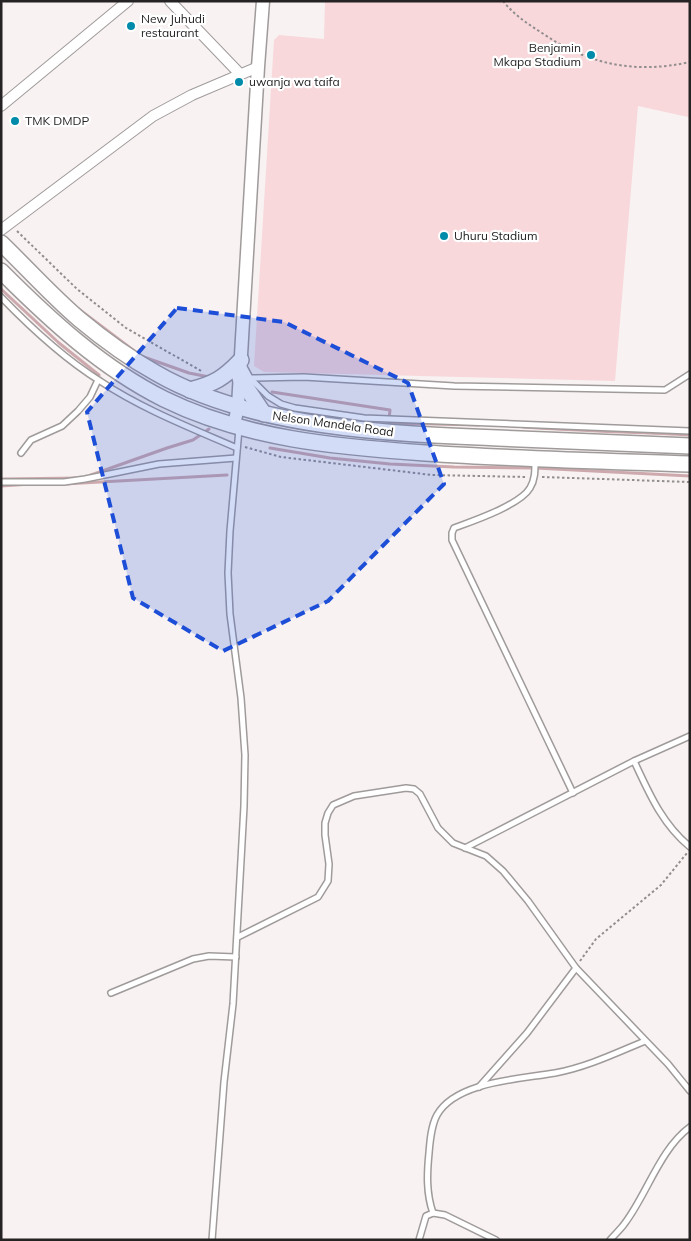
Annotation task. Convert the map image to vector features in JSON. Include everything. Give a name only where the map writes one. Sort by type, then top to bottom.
[{"type":"main road","name":"Nelson Mandela Road","points":[[1,243],[79,319],[118,349],[158,374],[190,390],[264,414],[316,423],[403,434],[690,446]]},
{"type":"main road","name":"Nelson Mandela Road","points":[[1,271],[77,342],[127,378],[164,399],[194,412],[237,425],[280,437],[336,446],[471,456],[690,464]]},
{"type":"main road","points":[[190,390],[209,385],[222,378],[241,360]]},
{"type":"main road","points":[[245,378],[264,414]]},
{"type":"street","points":[[1,106],[128,1]]},
{"type":"street","points":[[170,1],[240,74]]},
{"type":"street","points":[[237,425],[238,406],[245,378],[241,360],[263,1]]},
{"type":"street","points":[[1,230],[154,116],[192,95],[258,67]]},
{"type":"lane","points":[[1,297],[52,346],[98,380],[146,407],[237,448]]},
{"type":"lane","points":[[245,378],[304,377],[454,386],[665,390],[690,374]]},
{"type":"lane","points":[[245,378],[281,404],[295,408],[364,418],[690,431]]},
{"type":"lane","points":[[21,453],[31,440],[62,426],[78,411],[90,397],[98,380]]},
{"type":"lane","points":[[212,1240],[224,1082],[238,937],[245,756],[241,698],[230,614],[228,572],[237,425]]},
{"type":"lane","points":[[1,482],[64,482],[159,464],[236,458]]},
{"type":"lane","points":[[535,459],[534,477],[530,488],[524,496],[505,507],[454,528],[452,540],[573,793]]},
{"type":"lane","points":[[465,848],[634,760],[690,736]]},
{"type":"lane","points":[[634,760],[654,803],[665,821],[690,848]]},
{"type":"lane","points":[[238,937],[318,897],[328,881],[329,864],[325,835],[328,813],[333,805],[354,796],[406,788],[414,789],[420,794],[438,828],[453,843],[486,856],[503,871],[528,901],[576,968],[668,1064],[690,1091]]},
{"type":"lane","points":[[111,993],[193,959],[209,956],[236,957]]},
{"type":"lane","points":[[479,1087],[527,1033],[576,968]]},
{"type":"lane","points":[[433,1213],[429,1201],[427,1177],[431,1137],[436,1116],[445,1105],[479,1087],[522,1076],[556,1073],[587,1064],[645,1041]]},
{"type":"lane","points":[[610,1240],[626,1222],[668,1152],[682,1133],[690,1127]]},
{"type":"lane","points":[[419,1240],[426,1216],[433,1213],[445,1215],[496,1240]]},
{"type":"path","points":[[503,1],[513,13],[549,38],[571,51],[594,60],[638,68],[690,62]]},
{"type":"path","points":[[576,968],[596,939],[661,884],[690,848]]},
{"type":"highlighted area","points":[[177,308],[284,322],[408,383],[444,484],[328,601],[223,651],[133,598],[87,412]]},
{"type":"shaded area","name":"Uhuru Stadium","points":[[325,1],[690,1],[690,123],[688,117],[638,106],[615,381],[264,372],[254,366],[274,40],[279,35],[324,39]]},
{"type":"waterway","points":[[1,289],[59,343],[99,375]]},
{"type":"waterway","points":[[72,304],[141,356],[189,373],[209,377]]},
{"type":"waterway","points":[[272,392],[390,410],[390,423],[479,425]]},
{"type":"waterway","points":[[523,427],[690,435]]},
{"type":"waterway","points":[[91,475],[193,440],[209,429]]},
{"type":"waterway","points":[[270,448],[330,458],[390,464],[535,468],[690,476]]},
{"type":"waterway","points":[[64,484],[227,475]]},
{"type":"waterway","points":[[1,479],[81,478]]},
{"type":"waterway","points":[[1,486],[31,484]]},
{"type":"place","name":"New Juhudi restaurant","points":[[131,26]]},
{"type":"place","name":"Benjamin Mkapa Stadium","points":[[591,55]]},
{"type":"place","name":"uwanja wa taifa","points":[[239,82]]},
{"type":"place","name":"TMK DMDP","points":[[15,121]]},
{"type":"place","name":"Uhuru Stadium","points":[[444,236]]}]
